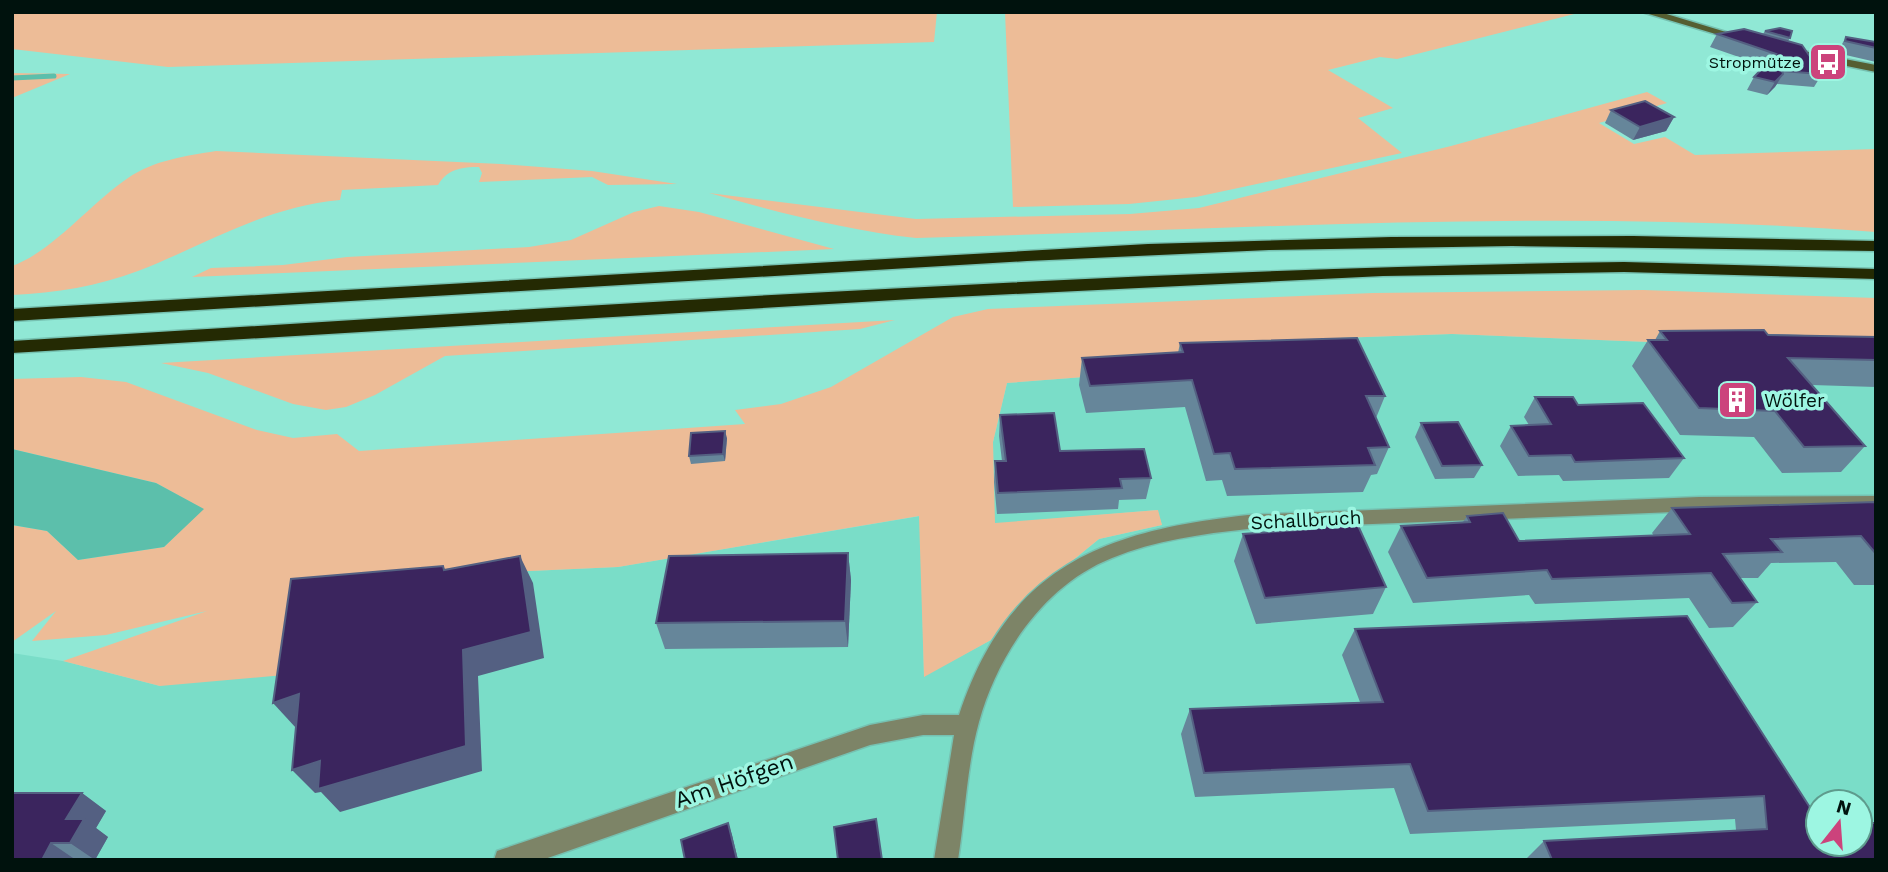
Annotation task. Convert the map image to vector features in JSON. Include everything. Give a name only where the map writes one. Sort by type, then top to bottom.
[{"type":"highway","points":[[12,315],[906,264],[1046,253],[1366,242],[1571,240],[1712,240],[1876,246]]},
{"type":"highway","points":[[12,347],[940,292],[1383,271],[1624,267],[1876,274]]},
{"type":"main road","points":[[1647,12],[1749,41]]},
{"type":"main road","points":[[1776,48],[1876,69]]},
{"type":"street","name":"Schallbruch","points":[[946,860],[967,725],[981,681],[1016,621],[1055,582],[1105,552],[1168,532],[1248,522],[1699,504],[1876,503]]},
{"type":"street","name":"Am Höfgen","points":[[506,860],[870,735],[923,725],[967,725]]},
{"type":"shaded area","points":[[12,12],[937,12],[934,42],[168,67],[12,49]]},
{"type":"shaded area","points":[[1005,12],[1582,12],[1397,59],[1380,57],[1328,70],[1393,108],[1358,118],[1402,153],[1196,197],[1129,204],[1013,207]]},
{"type":"shaded area","points":[[12,73],[70,74],[12,98]]},
{"type":"shaded area","points":[[1647,92],[1667,103],[1599,123],[1634,144],[1665,137],[1695,155],[1876,149],[1876,232],[1636,221],[1516,221],[916,238],[812,220],[709,193],[916,219],[1130,214],[1199,208],[1451,146]]},
{"type":"shaded area","points":[[216,151],[501,164],[592,171],[677,184],[608,185],[592,177],[479,182],[482,173],[479,167],[461,168],[450,172],[438,185],[342,190],[340,200],[312,204],[261,218],[138,271],[108,281],[45,293],[12,295],[12,266],[42,250],[128,178],[159,163]]},
{"type":"shaded area","points":[[659,206],[699,212],[834,249],[192,277],[211,268],[529,247],[571,240],[634,212]]},
{"type":"shaded area","points":[[1643,290],[1876,298],[1876,351],[1452,334],[1338,338],[1175,370],[1007,383],[993,442],[995,523],[1158,510],[1162,525],[1099,539],[1018,605],[991,640],[924,677],[919,516],[618,567],[313,581],[284,675],[160,686],[63,661],[207,611],[106,635],[32,641],[56,611],[12,642],[12,525],[47,531],[78,560],[164,547],[203,509],[156,483],[12,449],[12,379],[81,377],[126,382],[257,430],[293,438],[337,434],[359,451],[745,424],[735,410],[781,404],[831,387],[953,317],[988,309],[1373,293]]},
{"type":"shaded area","points":[[895,320],[860,329],[445,356],[375,395],[346,407],[326,410],[293,404],[208,373],[161,363]]},
{"type":"shaded area","points":[[1452,334],[1876,351],[1876,860],[12,860],[12,653],[63,661],[160,686],[313,581],[618,567],[920,516],[924,676],[991,640],[1018,605],[1099,539],[1162,525],[1157,510],[994,524],[993,442],[1007,383],[1175,370],[1338,338]]},
{"type":"shaded area","points":[[12,449],[156,483],[204,509],[164,547],[78,560],[47,531],[12,525]]},
{"type":"building","points":[[1780,28],[1792,31],[1790,38],[1765,31]]},
{"type":"building","points":[[1744,29],[1802,45],[1822,74],[1782,71],[1783,74],[1775,82],[1754,77],[1776,54],[1717,34]]},
{"type":"building","points":[[1846,37],[1876,42],[1876,48],[1845,41]]},
{"type":"building","points":[[1645,101],[1674,117],[1640,127],[1611,110]]},
{"type":"building","points":[[1764,330],[1768,335],[1876,337],[1876,360],[1788,358],[1865,446],[1804,447],[1775,411],[1699,408],[1648,340],[1667,340],[1660,331]]},
{"type":"building","points":[[1357,338],[1385,396],[1366,396],[1389,447],[1368,448],[1375,465],[1235,469],[1230,453],[1214,454],[1192,380],[1090,386],[1082,358],[1183,352],[1180,343]]},
{"type":"building","points":[[1535,397],[1573,397],[1578,405],[1643,403],[1684,458],[1575,462],[1571,455],[1529,456],[1511,426],[1551,424]]},
{"type":"building","points":[[1054,413],[1060,451],[1144,449],[1151,478],[1120,479],[1122,488],[998,493],[995,461],[1006,461],[1000,415]]},
{"type":"building","points":[[1458,422],[1482,465],[1442,466],[1421,423]]},
{"type":"building","points":[[725,431],[723,454],[689,456],[691,433]]},
{"type":"building","points":[[1876,502],[1876,554],[1861,536],[1771,539],[1782,552],[1723,554],[1757,602],[1732,603],[1711,573],[1552,579],[1547,570],[1427,578],[1401,526],[1470,522],[1467,516],[1503,513],[1519,541],[1690,534],[1672,508]]},
{"type":"building","points":[[1355,519],[1386,587],[1265,598],[1243,534],[1312,529],[1309,521]]},
{"type":"building","points":[[848,553],[845,621],[656,623],[669,556]]},
{"type":"building","points":[[520,556],[531,632],[463,650],[466,746],[318,789],[320,761],[292,770],[299,694],[273,703],[291,579],[443,566],[444,570]]},
{"type":"building","points":[[1687,616],[1804,798],[1804,858],[1874,858],[1876,823],[1876,860],[1552,860],[1544,841],[1767,829],[1764,796],[1428,811],[1410,764],[1204,773],[1190,709],[1383,702],[1355,629]]},
{"type":"building","points":[[12,793],[82,793],[66,819],[84,819],[70,843],[51,843],[42,860],[12,860]]},
{"type":"building","points":[[876,819],[882,860],[838,860],[834,827]]},
{"type":"building","points":[[728,823],[737,860],[685,860],[681,840]]},
{"type":"waterway","points":[[12,78],[54,76]]},
{"type":"place","name":"Stropmütze","points":[[1828,62]]},
{"type":"place","name":"Wölfer","points":[[1737,400]]}]
